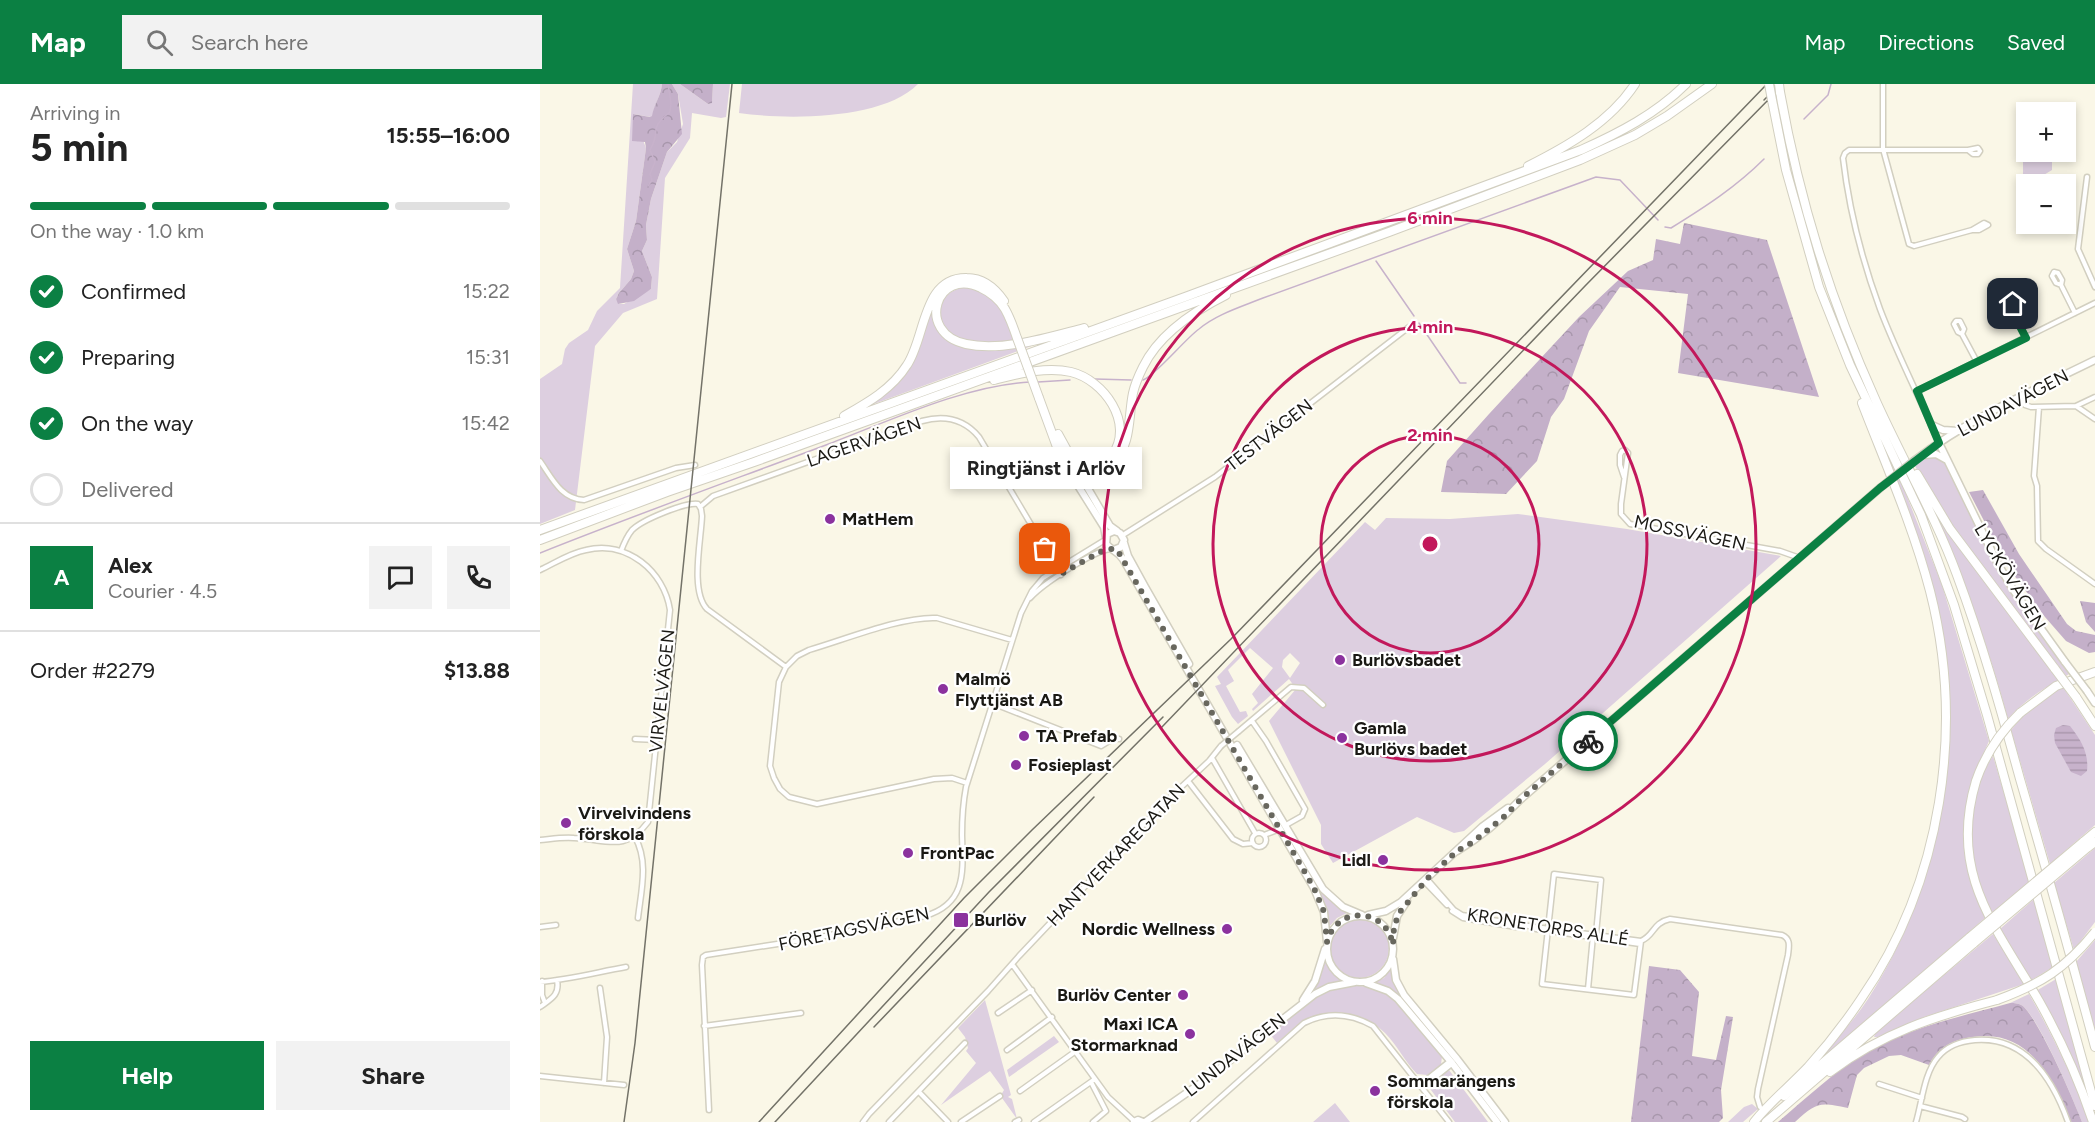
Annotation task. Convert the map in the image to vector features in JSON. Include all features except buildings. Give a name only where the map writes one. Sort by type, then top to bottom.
[{"type":"highway","points":[[1484,187],[1558,151],[1588,131],[1614,109],[1635,84]]},
{"type":"highway","points":[[540,530],[1581,150],[1624,130],[1673,98],[1686,84]]},
{"type":"highway","points":[[540,540],[1489,195],[1609,148],[1667,116],[1712,84]]},
{"type":"highway","points":[[1769,84],[1779,138],[1809,257],[1831,319],[1850,365],[1921,515],[1954,605],[2095,1106]]},
{"type":"highway","points":[[1779,88],[1794,167],[1828,283],[1842,322],[1877,404],[1930,510],[1969,607],[2001,710],[2095,1047]]},
{"type":"highway","points":[[1079,480],[1113,464],[1122,452],[1127,439],[1133,393],[1151,353],[1160,342],[1186,319],[1215,301],[1311,260]]},
{"type":"highway","points":[[824,427],[872,400],[899,376],[914,353],[933,296],[947,282],[971,278],[992,287],[1008,307],[1040,397],[1079,480]]},
{"type":"highway","points":[[1019,338],[1005,309],[993,295],[984,289],[975,285],[959,284],[948,288],[938,300],[936,315],[940,328],[952,339],[972,345],[1000,345],[1030,341],[1123,319]]},
{"type":"highway","points":[[1754,1122],[1832,1040],[1868,990],[1887,957],[1921,876],[1936,820],[1943,774],[1945,687],[1941,644],[1934,608],[1914,538],[1850,365]]},
{"type":"highway","points":[[949,391],[1021,373],[1050,370],[1070,372],[1092,382],[1106,394],[1113,407],[1118,419],[1120,435],[1116,448],[1107,461],[1079,480]]},
{"type":"highway","points":[[1877,404],[1950,529],[2076,697],[2095,726]]},
{"type":"highway","points":[[2093,1122],[2065,1050],[2037,998],[1991,924],[1971,868],[1968,841],[1969,810],[1976,782],[1996,741],[2020,713],[2056,686],[2095,672]]},
{"type":"highway","points":[[1754,1122],[2085,845],[2095,832]]},
{"type":"highway","points":[[2085,845],[2095,842]]},
{"type":"highway","points":[[1774,1115],[1840,1064],[1880,1039],[1928,1020],[2026,990],[2053,974],[2079,951],[2095,932]]},
{"type":"highway","points":[[1766,1122],[1972,940]]},
{"type":"main road","name":"LUNDAVÄGEN","points":[[1294,1009],[1314,985],[1330,932],[1338,923],[1351,916],[1383,912],[1398,905],[1457,851],[1505,816],[1521,799],[1797,557],[1918,458],[1958,431],[2019,397],[2095,360]]},
{"type":"main road","points":[[1932,425],[1943,430],[1958,431]]},
{"type":"main road","name":"LYCKÖVÄGEN","points":[[1939,443],[1998,564],[2014,591],[2095,703]]},
{"type":"main road","points":[[1918,458],[1931,453],[1939,454],[1952,468]]},
{"type":"main road","points":[[1079,480],[1110,525],[1120,533],[1128,556],[1283,827],[1323,906],[1327,958],[1333,969],[1343,978],[1383,988],[1395,996],[1454,1060],[1497,1122]]},
{"type":"main road","points":[[1079,480],[1104,526],[1109,547],[1114,549],[1283,827],[1328,894],[1343,907],[1376,920],[1385,927],[1393,945]]},
{"type":"main road","points":[[1106,539],[1110,532],[1120,533]]},
{"type":"main road","points":[[1114,549],[1121,547],[1124,543]]},
{"type":"main road","name":"LUNDAVÄGEN","points":[[1134,1122],[1138,1120],[1144,1122],[1227,1064],[1294,1009],[1322,990],[1374,979],[1384,972],[1393,954],[1397,916],[1404,904],[1426,880]]},
{"type":"main road","points":[[1393,954],[1395,975],[1401,991],[1504,1122]]},
{"type":"street","points":[[1882,84],[1883,149],[1909,244],[1914,246],[1972,230]]},
{"type":"street","points":[[1939,443],[1869,280],[1846,183],[1843,158],[1849,150],[1968,150]]},
{"type":"street","points":[[2087,177],[2078,249],[2095,287]]},
{"type":"street","points":[[2061,285],[2075,313]]},
{"type":"street","points":[[1917,391],[2095,303]]},
{"type":"street","points":[[2011,309],[2026,338]]},
{"type":"street","name":"TESTVÄGEN","points":[[1120,533],[1215,477],[1409,327]]},
{"type":"street","points":[[1962,334],[1977,362]]},
{"type":"street","points":[[2019,397],[2027,406],[2040,407],[2076,406],[2095,397]]},
{"type":"street","points":[[2076,406],[2095,419]]},
{"type":"street","points":[[2040,407],[2034,476],[2037,486],[2038,541],[2095,584]]},
{"type":"street","name":"LAGERVÄGEN","points":[[700,507],[713,496],[922,421],[934,418],[951,419],[964,423],[979,437],[1061,574]]},
{"type":"street","name":"MOSSVÄGEN","points":[[1624,477],[1620,455],[1625,450],[1628,453],[1628,460],[1621,514],[1630,524],[1780,551],[1797,557]]},
{"type":"street","points":[[540,461],[565,494],[584,500],[676,468],[695,465]]},
{"type":"street","points":[[621,551],[631,531],[642,522],[686,504],[695,503],[700,507],[702,516],[698,589],[701,602],[707,609],[786,667]]},
{"type":"street","name":"FÖRETAGSVÄGEN","points":[[709,1110],[703,957],[925,916],[948,906],[956,895],[961,878],[962,816],[968,783],[1012,640],[1027,601],[1035,586],[1057,569],[1106,539]]},
{"type":"street","name":"VIRVELVÄGEN","points":[[540,570],[588,549],[606,548],[621,551],[649,567],[662,586],[668,601],[669,619],[650,817],[635,837]]},
{"type":"street","name":"FÖRETAGSVÄGEN","points":[[1027,601],[1061,574],[1098,553],[1114,549]]},
{"type":"street","points":[[968,783],[952,778],[934,779],[817,804],[789,797],[780,789],[771,766],[779,682],[786,667],[797,656],[809,650],[925,617],[937,618],[1012,640]]},
{"type":"street","name":"HANTVERKAREGATAN","points":[[863,1122],[1221,746],[1291,687],[1304,688],[1323,705]]},
{"type":"street","points":[[992,703],[1101,746],[1109,740],[1119,739]]},
{"type":"street","points":[[1252,721],[1305,809],[1302,816],[1283,827],[1264,835],[1255,834]]},
{"type":"street","points":[[635,739],[657,740]]},
{"type":"street","points":[[1212,758],[1255,834]]},
{"type":"street","points":[[1188,781],[1233,839],[1243,844],[1253,843],[1258,846],[1264,845],[1266,839],[1264,835]]},
{"type":"street","points":[[1253,843],[1252,838],[1255,834]]},
{"type":"street","points":[[540,840],[573,838],[615,842],[635,837],[640,846],[644,867],[638,918]]},
{"type":"street","points":[[1588,989],[1601,880],[1554,874],[1542,984],[1634,995],[1640,942]]},
{"type":"street","name":"KRONETORPS ALLÉ","points":[[1426,880],[1455,914],[1463,918],[1640,942],[1649,936],[1656,924],[1670,919],[1787,937],[1788,955],[1758,1089],[1757,1102],[1760,1107]]},
{"type":"street","points":[[540,927],[556,925]]},
{"type":"street","points":[[1012,964],[1108,1097],[1134,1122]]},
{"type":"street","points":[[545,1003],[541,982],[626,967]]},
{"type":"street","points":[[540,1007],[556,995],[557,980]]},
{"type":"street","points":[[600,988],[607,1037],[604,1083]]},
{"type":"street","points":[[998,1013],[1032,990]]},
{"type":"street","points":[[704,1026],[801,1013]]},
{"type":"street","points":[[1193,1122],[1304,1023],[1322,1016],[1348,1015],[1373,1026],[1449,1122]]},
{"type":"street","points":[[1007,1050],[1052,1017]]},
{"type":"street","points":[[1916,1122],[1932,1066],[1943,1052],[1968,1041],[1994,1041],[2019,1050],[2041,1069],[2062,1106],[2068,1122]]},
{"type":"street","points":[[889,1122],[965,1043]]},
{"type":"street","points":[[1020,1092],[1076,1051]]},
{"type":"street","points":[[1422,1085],[1454,1060]]},
{"type":"street","points":[[540,1076],[624,1085]]},
{"type":"street","points":[[1034,1122],[1095,1079]]},
{"type":"street","points":[[1090,1082],[1106,1111],[1093,1122]]},
{"type":"street","points":[[1879,1084],[1922,1098]]},
{"type":"street","points":[[919,1092],[948,1122]]},
{"type":"street","points":[[962,1122],[1000,1096]]},
{"type":"street","points":[[1920,1106],[1965,1119]]},
{"type":"shaded area","points":[[633,84],[662,84],[653,116],[633,114],[646,148],[636,221],[627,249],[634,271],[631,279],[616,299],[619,304],[624,304],[651,289],[652,277],[642,251],[647,240],[646,225],[651,199],[667,152],[677,142],[683,124],[678,94],[672,84],[680,84],[708,104],[712,102],[713,84],[730,84],[726,117],[692,113],[690,138],[665,178],[657,299],[623,313],[595,346],[575,510],[540,524],[540,379],[562,364],[565,349],[569,343],[588,330],[597,311],[620,288]]},
{"type":"shaded area","points":[[742,84],[918,84],[902,96],[882,105],[859,111],[833,115],[782,116],[739,113]]},
{"type":"shaded area","points":[[2023,162],[2052,162],[2052,170],[2045,174],[2023,174]]},
{"type":"shaded area","points":[[1447,202],[1450,204],[540,538],[540,535],[579,520]]},
{"type":"shaded area","points":[[967,287],[977,289],[999,306],[1016,341],[972,343],[950,333],[940,317],[940,309],[948,294]]},
{"type":"shaded area","points":[[936,294],[933,317],[937,330],[947,339],[976,347],[1037,344],[871,405],[910,366],[920,347]]},
{"type":"shaded area","points":[[1880,442],[1904,489],[1942,585],[1989,741],[1970,791],[1964,839],[1970,881],[1985,918],[1810,1069],[1862,1008],[1904,932],[1919,897],[1930,860],[1946,785],[1950,709],[1946,660],[1938,611],[1920,544]]},
{"type":"shaded area","points":[[1926,458],[1942,460],[1947,466],[1994,565],[2069,674],[2066,676],[1940,511],[1915,466]]},
{"type":"shaded area","points":[[1518,514],[1627,529],[1781,556],[1545,764],[1464,831],[1454,833],[1417,817],[1333,863],[1321,844],[1321,825],[1269,721],[1296,689],[1289,679],[1253,711],[1252,709],[1258,703],[1252,694],[1273,668],[1250,648],[1228,670],[1234,681],[1226,686],[1240,712],[1246,711],[1248,716],[1238,724],[1215,686],[1221,684],[1217,677],[1365,522],[1375,530],[1386,518],[1450,519]],"holes":[[[1290,653],[1300,663],[1290,678],[1282,667],[1283,660]]]},
{"type":"shaded area","points":[[1938,518],[2059,680],[2032,697],[2008,719],[1976,617]]},
{"type":"shaded area","points":[[2063,687],[2095,735],[2095,825],[2050,864],[2011,730],[2022,717],[2048,695]]},
{"type":"shaded area","points":[[2063,725],[2070,726],[2081,742],[2085,753],[2087,771],[2081,776],[2071,772],[2055,743],[2056,728]]},
{"type":"shaded area","points":[[1993,756],[2030,881],[1992,914],[1975,870],[1971,841],[1976,796],[1980,781]]},
{"type":"shaded area","points":[[2095,848],[2095,922],[2074,950],[2054,883]]},
{"type":"shaded area","points":[[1321,889],[1334,903],[1349,912],[1337,918],[1328,928],[1325,907],[1319,890]]},
{"type":"shaded area","points":[[2034,899],[2053,967],[2030,981],[2000,929]]},
{"type":"shaded area","points":[[1353,918],[1365,918],[1376,923],[1384,931],[1389,948],[1387,960],[1376,973],[1365,978],[1353,978],[1342,973],[1334,965],[1329,954],[1329,942],[1334,931],[1342,923]]},
{"type":"shaded area","points":[[1993,934],[2024,984],[1924,1017],[1874,1037],[1876,1032]]},
{"type":"shaded area","points":[[2095,940],[2095,1031],[2076,962]]},
{"type":"shaded area","points":[[1324,958],[1331,972],[1346,982],[1306,999]]},
{"type":"shaded area","points":[[1391,968],[1400,994],[1449,1055],[1397,995],[1374,983],[1384,978]]},
{"type":"shaded area","points":[[2056,979],[2087,1093],[2061,1035],[2036,991]]},
{"type":"shaded area","points":[[1346,986],[1375,988],[1392,997],[1415,1021],[1442,1056],[1441,1065],[1427,1075],[1417,1074],[1377,1026],[1358,1016],[1348,1014],[1327,1013],[1307,1020],[1277,1043],[1269,1033],[1314,997]]},
{"type":"shaded area","points":[[2029,994],[2062,1057],[2090,1122],[2082,1122],[2056,1061],[2030,1014],[2023,1006],[2010,1003]]},
{"type":"shaded area","points":[[985,1000],[1011,1095],[1008,1097],[1012,1099],[1017,1119],[1002,1098],[1004,1090],[990,1071],[941,1105],[976,1063],[966,1051],[968,1048],[965,1037],[958,1028]]},
{"type":"shaded area","points":[[1054,1036],[1059,1042],[1009,1077],[1007,1070]]},
{"type":"shaded area","points":[[1449,1070],[1488,1122],[1455,1122],[1428,1086]]},
{"type":"shaded area","points":[[1335,1103],[1350,1122],[1313,1122]]},
{"type":"shaded area","points":[[1752,1104],[1758,1109],[1743,1122],[1728,1122],[1744,1107]]},
{"type":"green space","points":[[662,84],[672,84],[678,94],[682,134],[667,152],[651,199],[646,225],[647,240],[642,251],[652,277],[651,289],[634,301],[618,304],[616,299],[631,279],[634,271],[627,249],[636,221],[646,148],[645,142],[632,141],[633,114],[652,116]]},
{"type":"green space","points":[[680,84],[713,84],[712,103],[708,104]]},
{"type":"green space","points":[[1684,223],[1767,240],[1819,397],[1678,373],[1688,294],[1620,287],[1589,331],[1564,399],[1551,417],[1537,461],[1506,494],[1441,492],[1447,461],[1489,414],[1579,317],[1628,271],[1653,260],[1656,239],[1680,244]]},
{"type":"green space","points":[[1983,490],[2019,554],[2067,624],[2076,631],[2095,635],[2095,652],[2089,653],[2066,641],[2008,567],[1969,492]]},
{"type":"green space","points":[[2080,601],[2095,603],[2095,632],[2086,622]]},
{"type":"green space","points":[[1649,966],[1680,970],[1699,992],[1692,1056],[1716,1060],[1726,1016],[1733,1017],[1721,1090],[1723,1118],[1719,1122],[1631,1122]]},
{"type":"green space","points":[[2010,1003],[2023,1006],[2038,1028],[2064,1079],[2082,1122],[2071,1122],[2056,1089],[2036,1060],[2009,1040],[1993,1036],[1973,1037],[1952,1042],[1937,1053],[1929,1065],[1901,1055],[1889,1056],[1864,1068],[1857,1075],[1848,1108],[1819,1105],[1795,1122],[1778,1122],[1842,1068],[1881,1044],[1936,1024]]},
{"type":"waterway","points":[[648,186],[652,180],[650,174],[655,162],[650,150],[659,123],[670,112],[668,84]]},
{"type":"waterway","points":[[1804,119],[1828,95],[1831,84]]},
{"type":"waterway","points":[[1665,227],[1671,228],[1708,204],[1731,188],[1764,159]]},
{"type":"waterway","points":[[1143,380],[1155,372],[1199,329],[1230,311],[1596,177],[1620,180],[1658,220]]},
{"type":"waterway","points":[[1376,261],[1414,316]]},
{"type":"waterway","points":[[1419,323],[1460,383],[1466,383]]},
{"type":"waterway","points":[[1095,379],[1131,380]]},
{"type":"waterway","points":[[1038,382],[1070,380]]},
{"type":"waterway","points":[[540,553],[926,406],[979,390],[1030,382]]},
{"type":"railway","points":[[624,1122],[635,1043],[732,84]]},
{"type":"railway","points":[[759,1122],[964,898],[1231,639],[1767,84]]},
{"type":"railway","points":[[1764,100],[1780,84]]},
{"type":"railway","points":[[1161,728],[1585,286],[1772,96]]},
{"type":"railway","points":[[775,1122],[989,892],[1163,717]]},
{"type":"railway","points":[[874,1027],[1094,797]]},
{"type":"way so far","points":[[1045,549],[1061,574],[1103,550],[1116,549],[1119,553],[1314,888],[1324,912],[1327,942],[1330,932],[1338,923],[1351,916],[1362,915],[1383,924],[1390,934],[1393,945],[1397,916],[1404,904],[1427,879],[1457,851],[1473,842],[1505,816],[1521,799],[1588,741]]},
{"type":"place","name":"MatHem","points":[[830,519]]},
{"type":"place","name":"Ringtjänst i Arlöv","points":[[1045,549]]},
{"type":"place","name":"Burlövsbadet","points":[[1340,660]]},
{"type":"place","name":"Malmö Flyttjänst AB","points":[[943,689]]},
{"type":"place","name":"TA Prefab","points":[[1024,736]]},
{"type":"place","name":"Gamla Burlövs badet","points":[[1342,738]]},
{"type":"place","name":"Fosieplast","points":[[1016,765]]},
{"type":"place","name":"Virvelvindens förskola","points":[[566,823]]},
{"type":"place","name":"FrontPac","points":[[908,853]]},
{"type":"place","name":"Lidl","points":[[1383,860]]},
{"type":"place","name":"Burlöv","points":[[961,920]]},
{"type":"place","name":"Nordic Wellness","points":[[1227,929]]},
{"type":"place","name":"Burlöv Center","points":[[1183,995]]},
{"type":"place","name":"Maxi ICA Stormarknad","points":[[1190,1034]]},
{"type":"place","name":"Sommarängens förskola","points":[[1375,1091]]},
{"type":"route","points":[[1588,741],[1797,557],[1880,488],[1939,443],[1917,391],[2026,338],[2011,309],[2013,304]]}]
